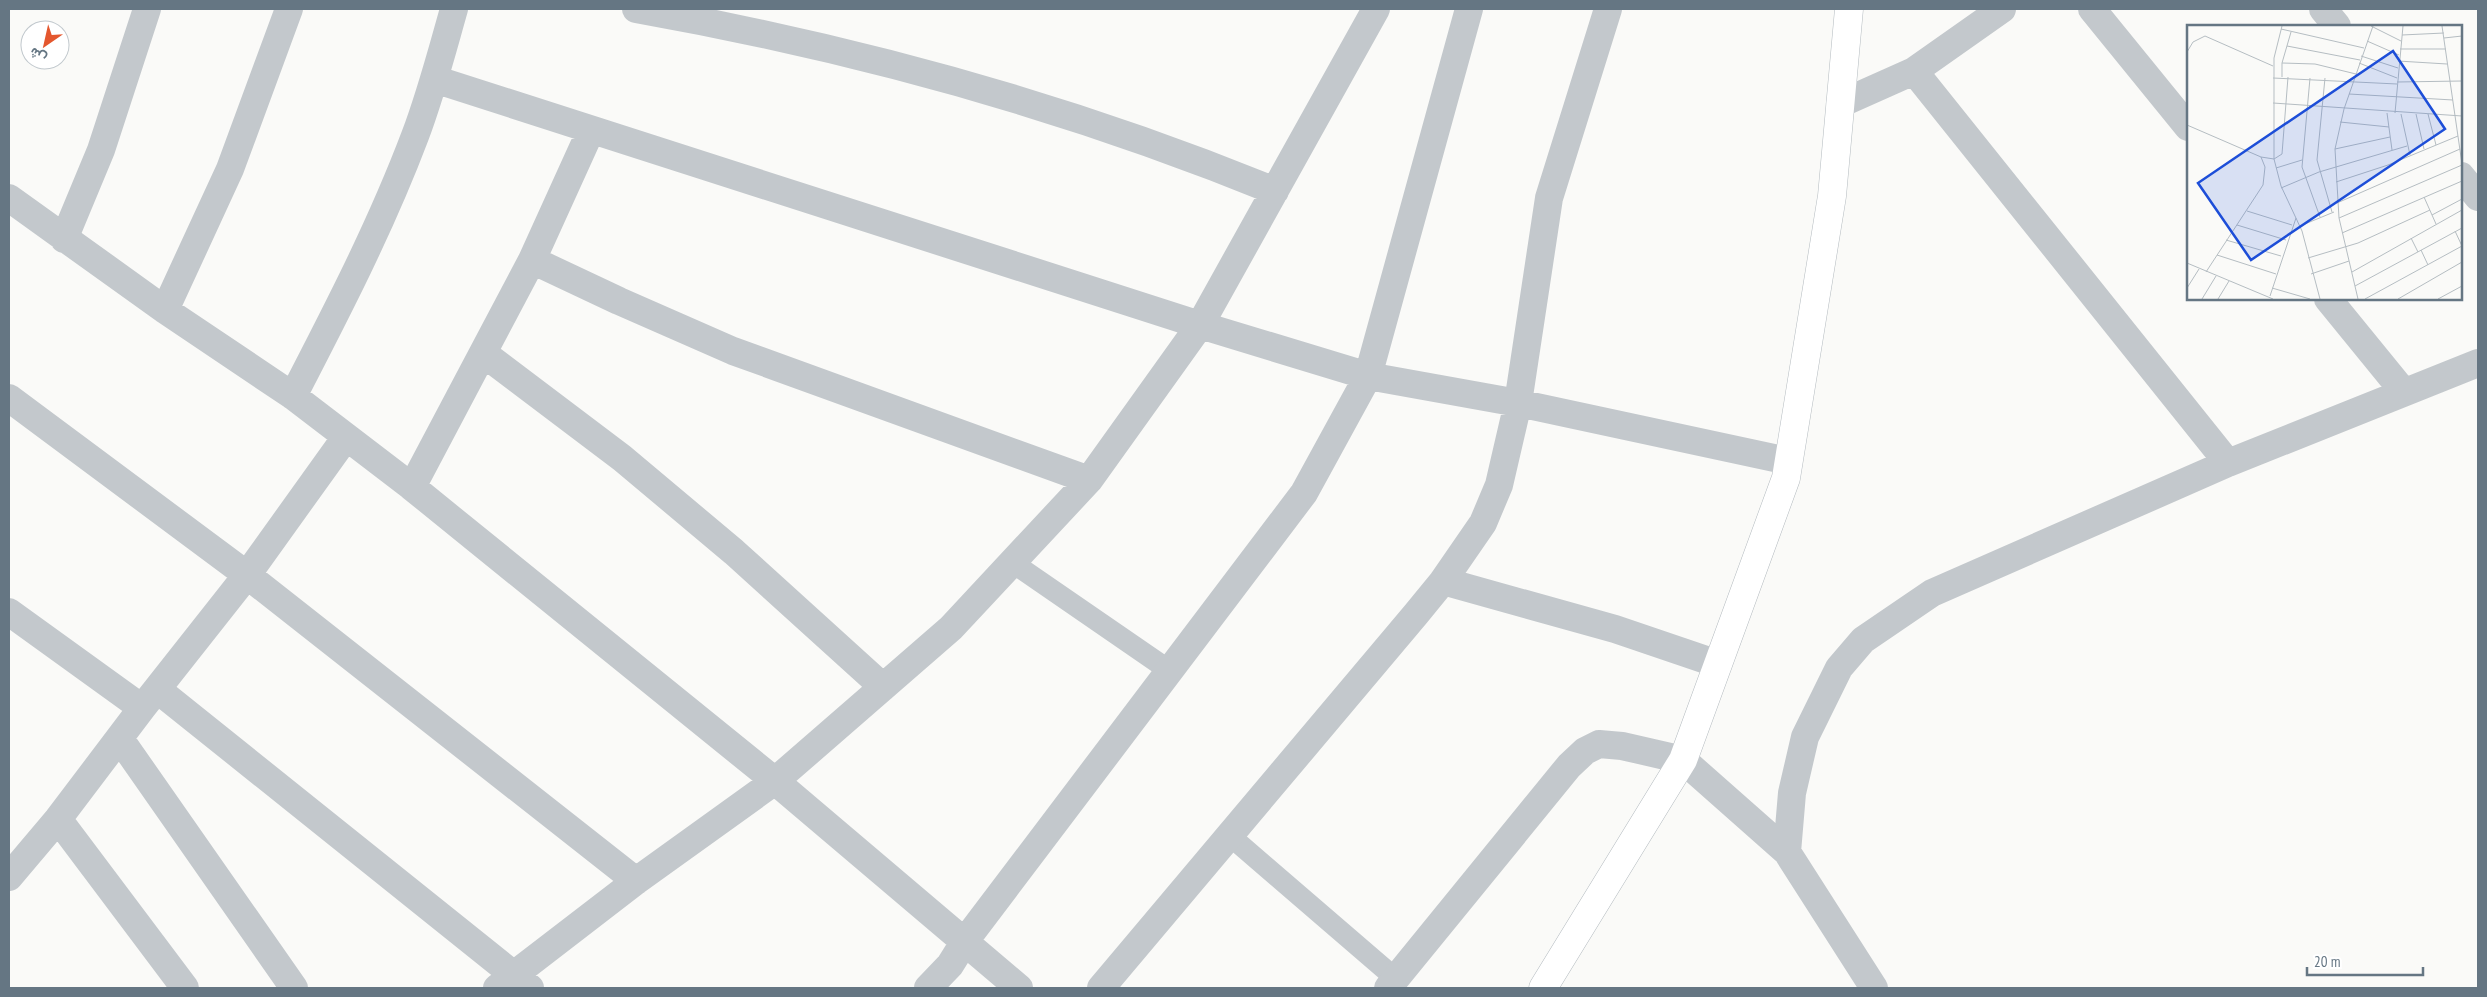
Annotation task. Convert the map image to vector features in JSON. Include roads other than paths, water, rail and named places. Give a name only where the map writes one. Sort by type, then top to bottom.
[{"type":"street","points":[[64,239],[101,150],[147,9]]},
{"type":"street","points":[[165,310],[230,169],[289,9]]},
{"type":"street","points":[[293,396],[354,278],[388,201],[415,135],[434,79],[454,9]]},
{"type":"street","points":[[636,9],[727,26],[924,73],[1031,103],[1128,134],[1275,191]]},
{"type":"street","points":[[9,612],[150,699],[513,984],[636,881],[775,781],[951,628],[1089,480],[1200,325],[1376,9]]},
{"type":"street","points":[[928,988],[950,965],[965,941],[1304,493],[1368,376],[1469,9]]},
{"type":"street","points":[[1101,988],[1443,581],[1483,523],[1499,485],[1518,403],[1549,198],[1608,9]]},
{"type":"street","points":[[1542,988],[1683,760],[1786,478],[1832,196],[1840,104],[1844,9]]},
{"type":"street","points":[[1840,104],[1914,71],[2002,9]]},
{"type":"street","points":[[2092,9],[2187,126]]},
{"type":"street","points":[[2322,9],[2336,25]]},
{"type":"street","points":[[1914,71],[2228,463]]},
{"type":"street","points":[[434,79],[1200,325],[1368,376],[1518,403],[1788,461]]},
{"type":"street","points":[[412,488],[532,260],[591,130]]},
{"type":"street","points":[[2462,177],[2478,198]]},
{"type":"street","points":[[9,198],[165,310],[293,396],[412,488],[775,781],[1019,988]]},
{"type":"street","points":[[532,260],[733,351],[1089,480]]},
{"type":"street","points":[[2329,300],[2403,391]]},
{"type":"street","points":[[483,353],[622,458],[727,546],[883,687]]},
{"type":"street","points":[[1787,852],[1792,793],[1805,737],[1839,668],[1863,640],[1932,593],[2228,463],[2403,391],[2478,363]]},
{"type":"street","points":[[9,398],[247,575],[636,881]]},
{"type":"street","points":[[9,876],[58,819],[247,575],[346,437]]},
{"type":"street","points":[[1443,581],[1615,629],[1718,664]]},
{"type":"street","points":[[120,739],[294,988]]},
{"type":"street","points":[[1392,983],[1563,774],[1585,750],[1599,744],[1614,745],[1683,760],[1787,852],[1874,988]]},
{"type":"street","points":[[58,819],[185,988]]},
{"type":"lane","points":[[1013,563],[1170,671]]},
{"type":"lane","points":[[1229,835],[1392,983]]}]
